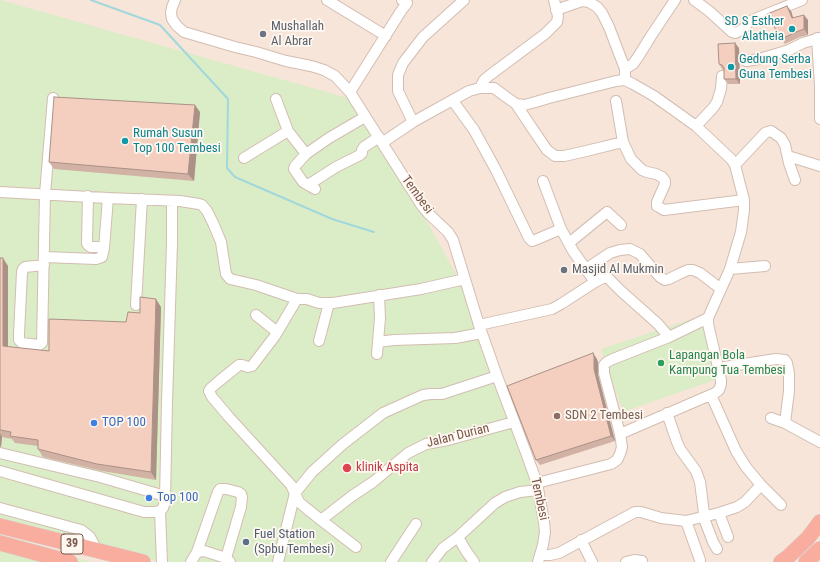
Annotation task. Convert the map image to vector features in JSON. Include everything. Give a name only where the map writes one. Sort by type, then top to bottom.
[{"type":"highway","points":[[781,562],[808,538],[820,522]]},
{"type":"highway","name":"39","points":[[0,526],[143,562]]},
{"type":"highway","name":"39","points":[[0,543],[70,562]]},
{"type":"highway","points":[[806,562],[820,549]]},
{"type":"street","points":[[327,0],[386,36]]},
{"type":"street","points":[[413,122],[398,91],[398,74],[403,64],[423,37],[464,0]]},
{"type":"street","points":[[625,70],[633,64],[675,0]]},
{"type":"street","points":[[698,1],[732,32],[735,33],[742,30],[749,22],[757,18],[802,0]]},
{"type":"street","name":"Tembesi","points":[[173,1],[171,13],[172,19],[184,32],[286,61],[311,66],[324,70],[335,76],[350,92],[422,206],[448,232],[453,240],[480,329],[514,422],[526,450],[537,487],[545,532],[539,558]]},
{"type":"street","points":[[350,92],[386,36],[406,1]]},
{"type":"street","points":[[480,88],[484,80],[490,75],[552,28],[558,16],[555,5],[582,1],[589,2],[597,7],[602,14],[609,27],[625,70],[625,80]]},
{"type":"street","points":[[746,61],[776,54],[819,38],[820,119]]},
{"type":"street","points":[[696,126],[717,102],[721,89],[722,76]]},
{"type":"street","points":[[516,104],[524,105],[625,80],[654,96],[696,126],[731,159],[735,165],[744,200],[741,232],[730,269],[708,318],[708,324],[721,380],[721,387],[717,392],[711,395],[620,434]]},
{"type":"street","points":[[365,117],[329,138],[306,154],[296,164],[294,168],[297,175],[303,182],[312,187],[336,167],[362,154],[364,147],[381,140],[469,92],[480,88],[494,88],[516,104],[547,150],[555,156],[564,156],[623,142]]},
{"type":"street","points":[[53,98],[45,194],[44,261],[42,343],[39,345],[22,343],[19,340],[19,334],[23,268],[44,261],[96,259],[102,257],[108,198]]},
{"type":"street","points":[[276,100],[288,131],[306,154]]},
{"type":"street","points":[[453,101],[474,130],[496,170],[529,238],[532,241],[561,230]]},
{"type":"street","points":[[616,101],[623,142],[631,159],[647,172],[662,177],[665,181],[657,202],[661,209],[664,210],[744,200]]},
{"type":"street","points":[[244,158],[288,131]]},
{"type":"street","points":[[735,165],[765,133],[769,131],[781,138],[785,145],[795,180]]},
{"type":"street","points":[[788,156],[820,166]]},
{"type":"street","points":[[543,182],[561,230],[595,282]]},
{"type":"street","points":[[0,192],[189,202],[202,205],[213,223],[220,242],[226,274],[230,278],[297,299],[307,299],[319,303],[329,303],[421,289],[465,279]]},
{"type":"street","points":[[88,196],[87,243],[91,248],[104,248]]},
{"type":"street","points":[[136,305],[142,199]]},
{"type":"street","points":[[162,562],[160,511],[164,506],[165,496],[172,201]]},
{"type":"street","points":[[571,247],[607,212],[621,225]]},
{"type":"street","points":[[586,269],[610,253],[630,249],[640,254],[660,277],[665,280],[688,270],[694,270],[721,289]]},
{"type":"street","points":[[730,269],[765,266]]},
{"type":"street","points":[[378,342],[455,338],[480,329],[552,308],[605,277],[658,324],[669,337]]},
{"type":"street","points":[[377,354],[380,318],[379,295]]},
{"type":"street","points":[[297,299],[277,332],[252,366],[248,367],[239,365],[209,391],[212,397],[228,416],[291,486],[300,502],[356,547]]},
{"type":"street","points":[[319,341],[329,303]]},
{"type":"street","points":[[256,315],[277,332]]},
{"type":"street","points":[[432,562],[444,548],[495,503],[505,497],[611,464],[618,460],[622,447],[604,373],[604,365],[613,359],[669,337],[708,318]]},
{"type":"street","points":[[718,368],[776,359],[785,360],[789,374],[789,391],[784,423]]},
{"type":"street","points":[[278,562],[295,493],[312,472],[343,444],[383,413],[423,396],[442,394],[497,376]]},
{"type":"street","points":[[711,395],[736,451],[746,467],[780,505]]},
{"type":"street","points":[[668,413],[680,449],[696,471],[700,482],[704,517],[717,549]]},
{"type":"street","points":[[771,418],[784,423],[820,442]]},
{"type":"street","name":"Jalan Durian","points":[[321,520],[373,482],[408,453],[426,444],[448,440],[514,422]]},
{"type":"street","points":[[0,452],[100,477],[165,496]]},
{"type":"street","points":[[0,471],[144,512],[160,511]]},
{"type":"street","points":[[539,558],[558,553],[635,512],[641,512],[661,518],[686,521],[738,507],[745,502],[761,485]]},
{"type":"street","points":[[191,562],[197,552],[220,489],[226,489],[242,494],[241,507],[228,560],[204,551],[197,552]]},
{"type":"street","points":[[0,508],[81,530],[90,537],[97,550]]},
{"type":"street","points":[[718,513],[728,537]]},
{"type":"street","points":[[686,521],[700,560]]},
{"type":"street","points":[[391,562],[416,524]]},
{"type":"street","points":[[458,537],[474,562]]},
{"type":"street","points":[[581,540],[592,562]]},
{"type":"street","points":[[626,562],[634,560],[642,561]]},
{"type":"shaded area","points":[[0,0],[820,0],[820,562],[0,562]]},
{"type":"green space","points":[[0,0],[362,102],[482,322],[537,480],[544,532],[535,562],[159,562],[0,522]]},
{"type":"green space","name":"Lapangan Bola Kampung Tua Tembesi","points":[[704,315],[720,378],[623,412],[601,349]]},
{"type":"green space","points":[[0,538],[92,562],[0,562]]},
{"type":"building","name":"SD S Esther Alatheia","points":[[787,6],[792,18],[804,15],[804,29],[781,39],[767,14]]},
{"type":"building","name":"Gedung Serba Guna Tembesi","points":[[735,43],[736,79],[724,79],[724,68],[719,64],[718,44]]},
{"type":"building","name":"Rumah Susun Top 100 Tembesi","points":[[54,97],[195,105],[188,174],[49,162]]},
{"type":"building","points":[[0,258],[3,258],[3,346],[49,351],[49,319],[126,322],[128,312],[140,313],[140,297],[156,299],[151,472],[97,464],[38,449],[38,440],[10,436],[11,432],[0,430]]},
{"type":"building","points":[[593,353],[594,369],[611,436],[536,460],[507,386]]},
{"type":"waterway","points":[[91,0],[160,25],[228,99],[227,168],[235,177],[332,219],[374,232]]},
{"type":"place","name":"SD S Esther Alatheia","points":[[792,29]]},
{"type":"place","name":"Mushallah Al Abrar","points":[[263,34]]},
{"type":"place","name":"Gedung Serba Guna Tembesi","points":[[731,67]]},
{"type":"place","name":"Rumah Susun Top 100 Tembesi","points":[[125,141]]},
{"type":"place","name":"Masjid Al Mukmin","points":[[564,270]]},
{"type":"place","name":"Lapangan Bola Kampung Tua Tembesi","points":[[661,363]]},
{"type":"place","name":"SDN 2 Tembesi","points":[[557,416]]},
{"type":"place","name":"TOP 100","points":[[94,423]]},
{"type":"place","name":"klinik Aspita","points":[[347,468]]},
{"type":"place","name":"Top 100","points":[[149,498]]},
{"type":"place","name":"Fuel Station (Spbu Tembesi)","points":[[246,542]]}]
